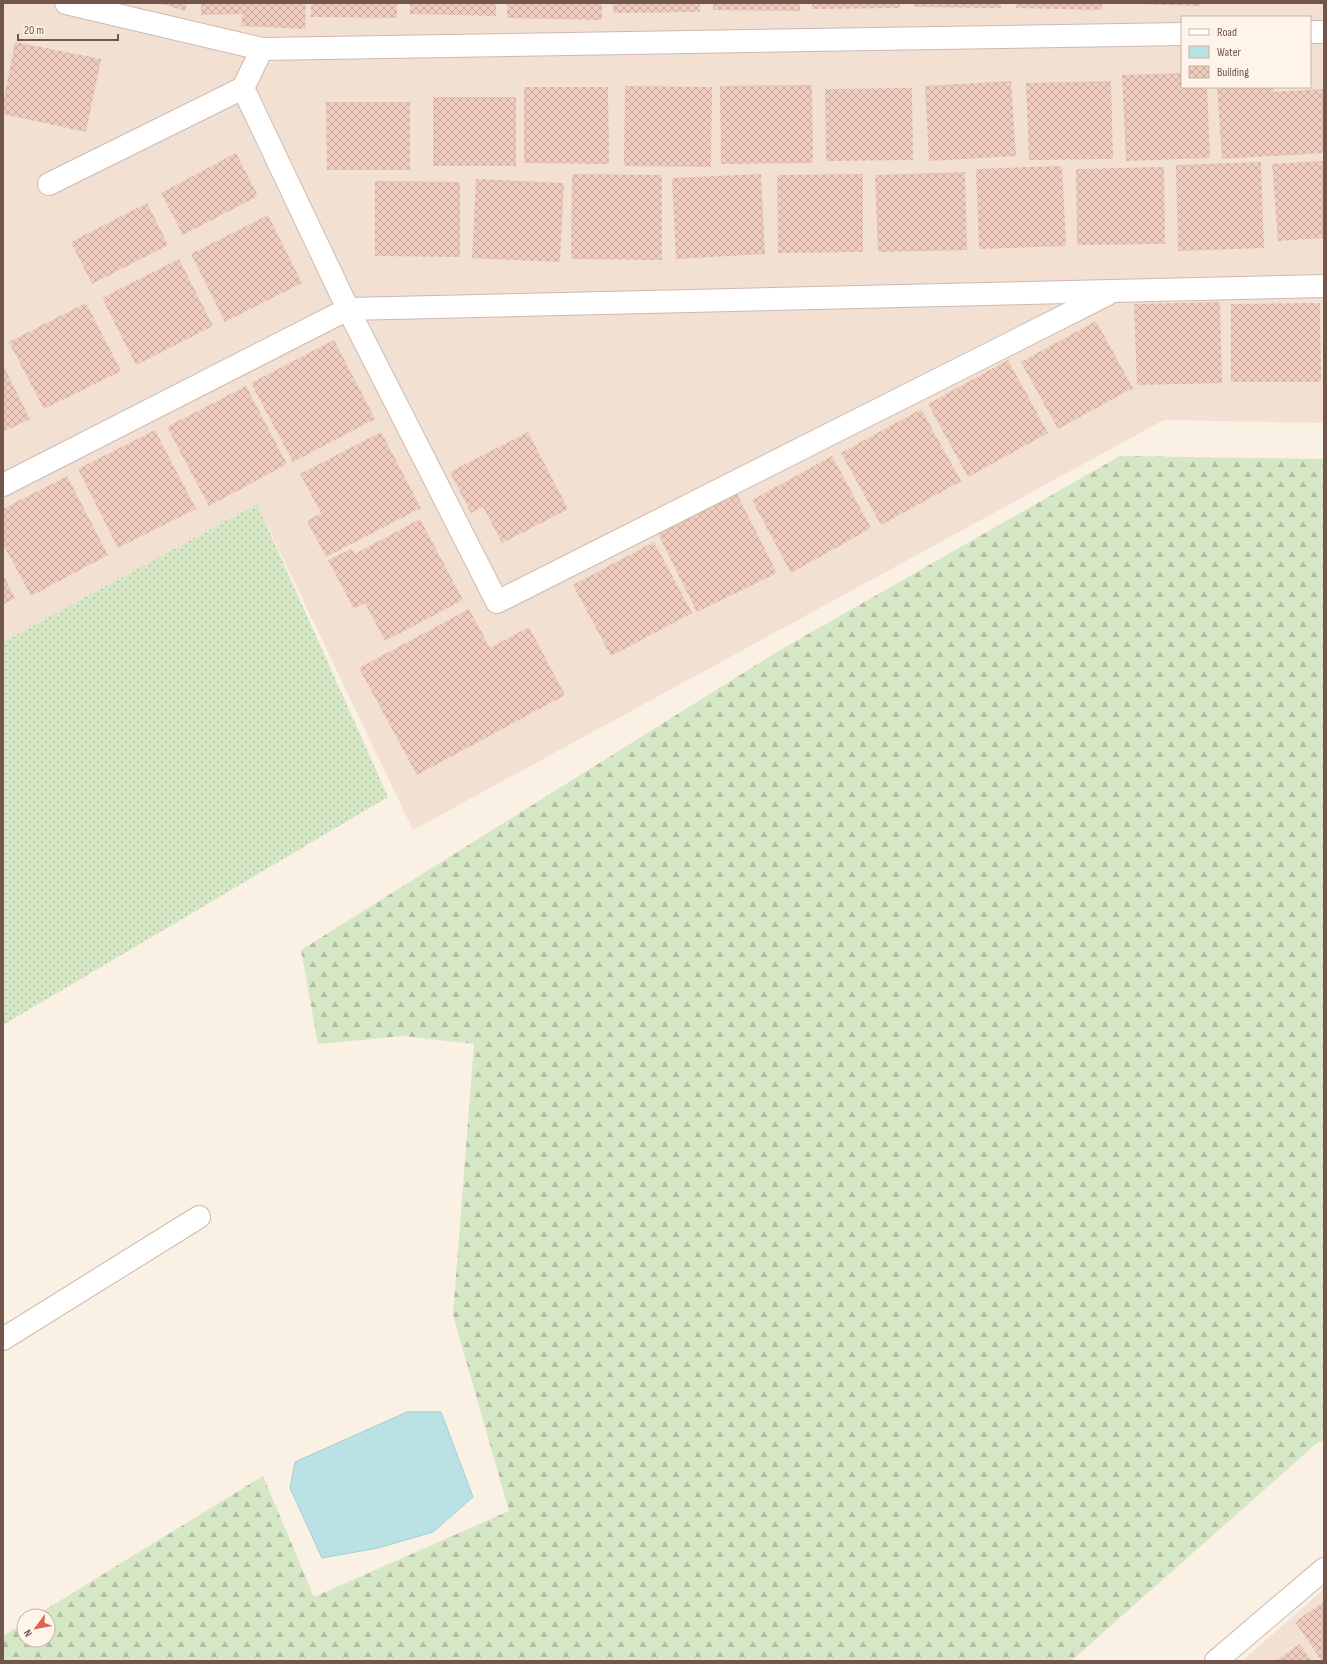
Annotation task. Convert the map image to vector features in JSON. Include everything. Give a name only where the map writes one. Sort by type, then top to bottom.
[{"type":"street","points":[[66,3],[262,49],[1181,34]]},
{"type":"street","points":[[1311,32],[1324,32]]},
{"type":"street","points":[[49,184],[243,88],[262,49]]},
{"type":"street","points":[[243,88],[348,310],[497,602],[1112,292]]},
{"type":"street","points":[[3,485],[348,310],[1324,286]]},
{"type":"street","points":[[3,1339],[199,1217]]},
{"type":"street","points":[[1216,1661],[1324,1569]]},
{"type":"shaded area","points":[[3,3],[1324,3],[1324,423],[1164,420],[413,830],[257,504],[3,642]]},
{"type":"shaded area","points":[[1324,1589],[1324,1661],[1242,1661]]},
{"type":"green space","points":[[1120,456],[1324,459],[1324,1441],[1317,1443],[1071,1661],[3,1661],[3,1636],[16,1628],[16,1648],[56,1648],[56,1608],[48,1608],[263,1476],[314,1597],[509,1511],[453,1315],[474,1044],[404,1036],[318,1044],[301,950],[775,653]]},
{"type":"green space","points":[[257,504],[388,797],[3,1025],[3,642]]},
{"type":"water","points":[[407,1412],[441,1412],[473,1497],[433,1532],[378,1548],[322,1558],[290,1488],[295,1462]]},
{"type":"building","points":[[159,3],[187,3],[185,11]]},
{"type":"building","points":[[201,3],[306,3],[305,29],[241,26],[242,14],[201,15]]},
{"type":"building","points":[[311,3],[397,3],[397,18],[311,17]]},
{"type":"building","points":[[410,3],[496,3],[496,16],[410,14]]},
{"type":"building","points":[[507,3],[602,3],[602,20],[507,18]]},
{"type":"building","points":[[613,3],[700,3],[700,12],[613,13]]},
{"type":"building","points":[[713,3],[800,3],[800,11],[713,10]]},
{"type":"building","points":[[812,3],[900,3],[900,8],[812,9]]},
{"type":"building","points":[[914,3],[1001,3],[1001,8],[914,7]]},
{"type":"building","points":[[1016,3],[1103,3],[1102,10],[1016,8]]},
{"type":"building","points":[[1201,3],[1201,6],[1137,4]]},
{"type":"building","points":[[15,42],[101,59],[86,132],[3,114],[3,104]]},
{"type":"building","points":[[1181,73],[1181,88],[1207,88],[1210,158],[1126,161],[1122,75]]},
{"type":"building","points":[[1011,81],[1016,156],[929,161],[925,86]]},
{"type":"building","points":[[1111,81],[1113,159],[1029,160],[1026,83]]},
{"type":"building","points":[[812,85],[813,163],[721,164],[720,86]]},
{"type":"building","points":[[625,86],[712,87],[711,167],[624,166]]},
{"type":"building","points":[[524,87],[608,87],[609,164],[524,163]]},
{"type":"building","points":[[912,88],[913,160],[826,161],[825,89]]},
{"type":"building","points":[[1217,88],[1273,88],[1273,92],[1324,89],[1324,153],[1222,159]]},
{"type":"building","points":[[433,97],[516,97],[516,166],[433,166]]},
{"type":"building","points":[[326,102],[410,102],[410,170],[327,170]]},
{"type":"building","points":[[236,153],[258,196],[183,235],[161,193]]},
{"type":"building","points":[[1324,161],[1324,238],[1278,241],[1272,164]]},
{"type":"building","points":[[1261,162],[1264,248],[1178,251],[1176,165]]},
{"type":"building","points":[[1062,166],[1066,246],[979,249],[976,169]]},
{"type":"building","points":[[1164,167],[1165,244],[1077,245],[1076,169]]},
{"type":"building","points":[[965,172],[967,250],[878,252],[875,175]]},
{"type":"building","points":[[572,174],[662,175],[662,260],[571,259]]},
{"type":"building","points":[[761,174],[765,254],[676,259],[672,178]]},
{"type":"building","points":[[863,174],[863,252],[778,253],[777,175]]},
{"type":"building","points":[[476,179],[564,183],[560,262],[472,258]]},
{"type":"building","points":[[375,181],[460,182],[460,257],[375,256]]},
{"type":"building","points":[[147,203],[168,245],[92,284],[71,242]]},
{"type":"building","points":[[268,215],[302,283],[225,322],[191,254]]},
{"type":"building","points":[[179,259],[213,326],[136,365],[102,298]]},
{"type":"building","points":[[1220,302],[1222,383],[1137,385],[1134,304]]},
{"type":"building","points":[[86,303],[121,371],[44,409],[9,342]]},
{"type":"building","points":[[1320,303],[1321,382],[1231,382],[1231,304]]},
{"type":"building","points":[[1096,321],[1133,388],[1058,429],[1021,362]]},
{"type":"building","points":[[334,340],[375,419],[293,462],[251,383]]},
{"type":"building","points":[[1008,360],[1048,433],[968,477],[928,404]]},
{"type":"building","points":[[3,365],[30,419],[3,432]]},
{"type":"building","points":[[246,386],[287,464],[209,506],[167,427]]},
{"type":"building","points":[[921,409],[961,481],[881,525],[841,453]]},
{"type":"building","points":[[155,430],[196,509],[118,548],[78,469]]},
{"type":"building","points":[[381,432],[421,508],[326,557],[307,521],[321,513],[300,474]]},
{"type":"building","points":[[528,432],[568,509],[502,543],[483,507],[471,513],[450,472]]},
{"type":"building","points":[[832,456],[871,528],[791,573],[752,500]]},
{"type":"building","points":[[67,476],[108,555],[31,596],[3,544],[3,509]]},
{"type":"building","points":[[737,494],[777,573],[697,612],[658,534]]},
{"type":"building","points":[[420,519],[463,600],[385,641],[365,603],[354,609],[328,560],[351,549],[355,554]]},
{"type":"building","points":[[654,542],[692,613],[611,656],[573,585]]},
{"type":"building","points":[[3,575],[15,598],[3,604]]},
{"type":"building","points":[[469,609],[490,648],[529,627],[565,695],[417,775],[359,668]]},
{"type":"building","points":[[1323,1602],[1324,1661],[1322,1661],[1295,1622]]},
{"type":"building","points":[[1300,1644],[1312,1661],[1275,1661]]}]
